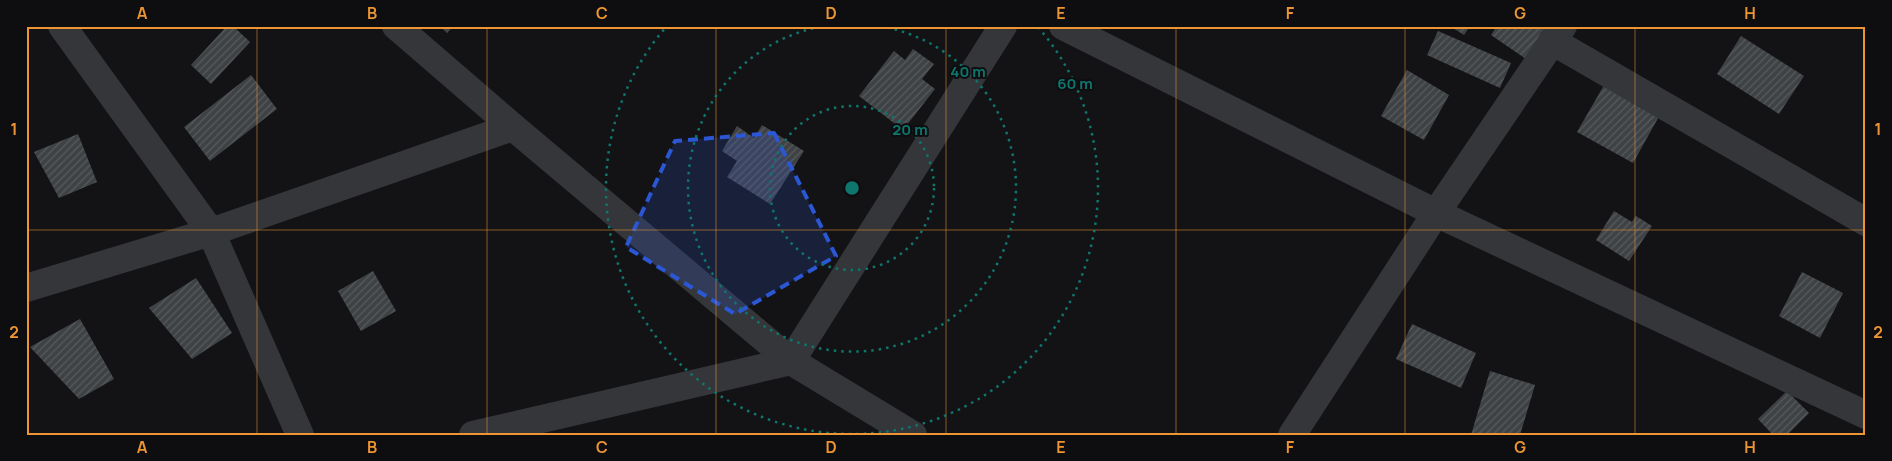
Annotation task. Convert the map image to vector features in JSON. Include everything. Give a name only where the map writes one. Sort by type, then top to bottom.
[{"type":"street","points":[[62,26],[211,232],[300,435]]},
{"type":"street","points":[[396,26],[791,361],[913,435]]},
{"type":"street","points":[[472,435],[791,361],[1003,26]]},
{"type":"street","points":[[1062,26],[1436,213],[1866,415]]},
{"type":"street","points":[[1292,435],[1436,213],[1557,34],[1866,222]]},
{"type":"street","points":[[26,288],[211,232],[513,127]]},
{"type":"highlighted area","points":[[774,133],[836,256],[735,314],[626,247],[675,141]]},
{"type":"building","points":[[227,26],[233,26],[250,42],[211,84],[191,65]]},
{"type":"building","points":[[440,26],[453,26],[447,33]]},
{"type":"building","points":[[1450,26],[1470,26],[1464,35]]},
{"type":"building","points":[[1497,26],[1552,26],[1529,61],[1491,35]]},
{"type":"building","points":[[1438,31],[1511,63],[1500,88],[1427,55]]},
{"type":"building","points":[[1741,36],[1804,76],[1779,114],[1717,74]]},
{"type":"building","points":[[913,49],[934,64],[922,79],[935,89],[903,130],[859,96],[894,51],[905,60]]},
{"type":"building","points":[[1407,70],[1449,95],[1424,140],[1381,116]]},
{"type":"building","points":[[251,75],[277,109],[210,161],[184,127]]},
{"type":"building","points":[[1607,80],[1662,111],[1633,163],[1577,132]]},
{"type":"building","points":[[762,125],[804,151],[770,204],[727,177],[737,161],[722,151],[737,126],[754,138]]},
{"type":"building","points":[[78,134],[97,182],[59,198],[34,152]]},
{"type":"building","points":[[1614,211],[1632,222],[1636,216],[1652,226],[1629,261],[1596,240]]},
{"type":"building","points":[[373,271],[396,311],[361,331],[338,291]]},
{"type":"building","points":[[1802,272],[1843,293],[1820,338],[1779,316]]},
{"type":"building","points":[[196,278],[232,333],[192,359],[149,308]]},
{"type":"building","points":[[80,319],[114,379],[79,399],[30,347]]},
{"type":"building","points":[[1412,324],[1476,353],[1461,388],[1396,359]]},
{"type":"building","points":[[1490,371],[1535,385],[1520,435],[1471,435]]},
{"type":"building","points":[[1787,391],[1809,413],[1787,435],[1773,435],[1758,419]]}]
